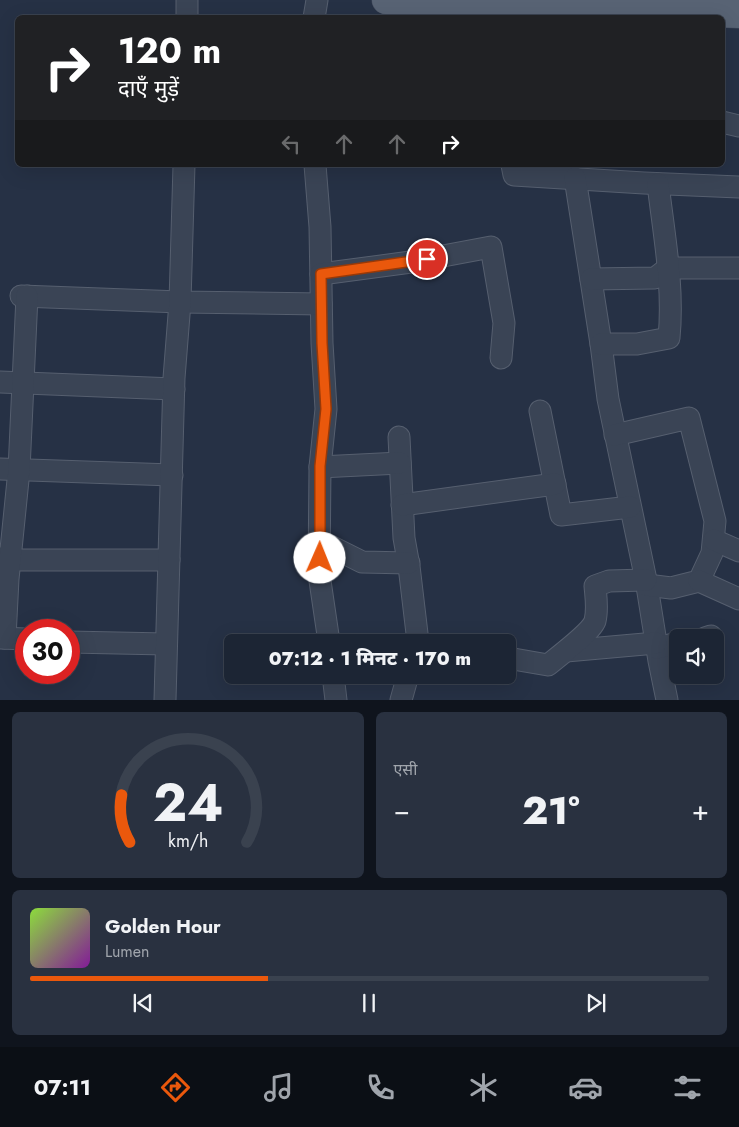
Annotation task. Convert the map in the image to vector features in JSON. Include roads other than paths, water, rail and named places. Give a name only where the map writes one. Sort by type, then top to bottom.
[{"type":"main road","points":[[386,0],[739,14]]},
{"type":"street","points":[[187,0],[187,15]]},
{"type":"street","points":[[314,15],[317,0]]},
{"type":"street","points":[[725,123],[739,126]]},
{"type":"street","points":[[164,700],[174,389],[180,302],[184,167]]},
{"type":"street","points":[[315,167],[320,227],[321,304],[326,409],[320,466],[319,574],[327,634]]},
{"type":"street","points":[[512,167],[514,175],[581,174],[658,184],[739,187]]},
{"type":"street","points":[[581,174],[591,279],[608,400],[646,582],[667,700]]},
{"type":"street","points":[[601,344],[637,344],[669,338],[671,316],[668,268],[658,184]]},
{"type":"street","points":[[321,274],[411,262],[491,247],[504,323],[500,358]]},
{"type":"street","points":[[591,279],[655,278],[668,268],[739,268]]},
{"type":"street","points":[[3,638],[8,579],[5,558],[10,470],[24,382],[24,296],[180,302],[321,304]]},
{"type":"street","points":[[0,382],[174,389]]},
{"type":"street","points":[[540,410],[561,515],[630,507]]},
{"type":"street","points":[[615,435],[689,418],[715,531],[712,553],[700,581]]},
{"type":"street","points":[[399,436],[404,538],[417,634]]},
{"type":"street","points":[[320,466],[400,463]]},
{"type":"street","points":[[10,470],[172,475]]},
{"type":"street","points":[[402,505],[555,484]]},
{"type":"street","points":[[715,531],[739,551]]},
{"type":"street","points":[[320,541],[362,562],[408,563]]},
{"type":"street","points":[[5,558],[169,560]]},
{"type":"street","points":[[516,659],[548,665],[566,651],[594,624],[597,606],[595,586],[609,581],[646,582],[671,588],[700,581],[739,599]]},
{"type":"street","points":[[80,642],[166,644]]},
{"type":"street","points":[[566,651],[669,644]]},
{"type":"street","points":[[333,684],[336,700]]},
{"type":"street","points":[[401,700],[405,684]]}]
